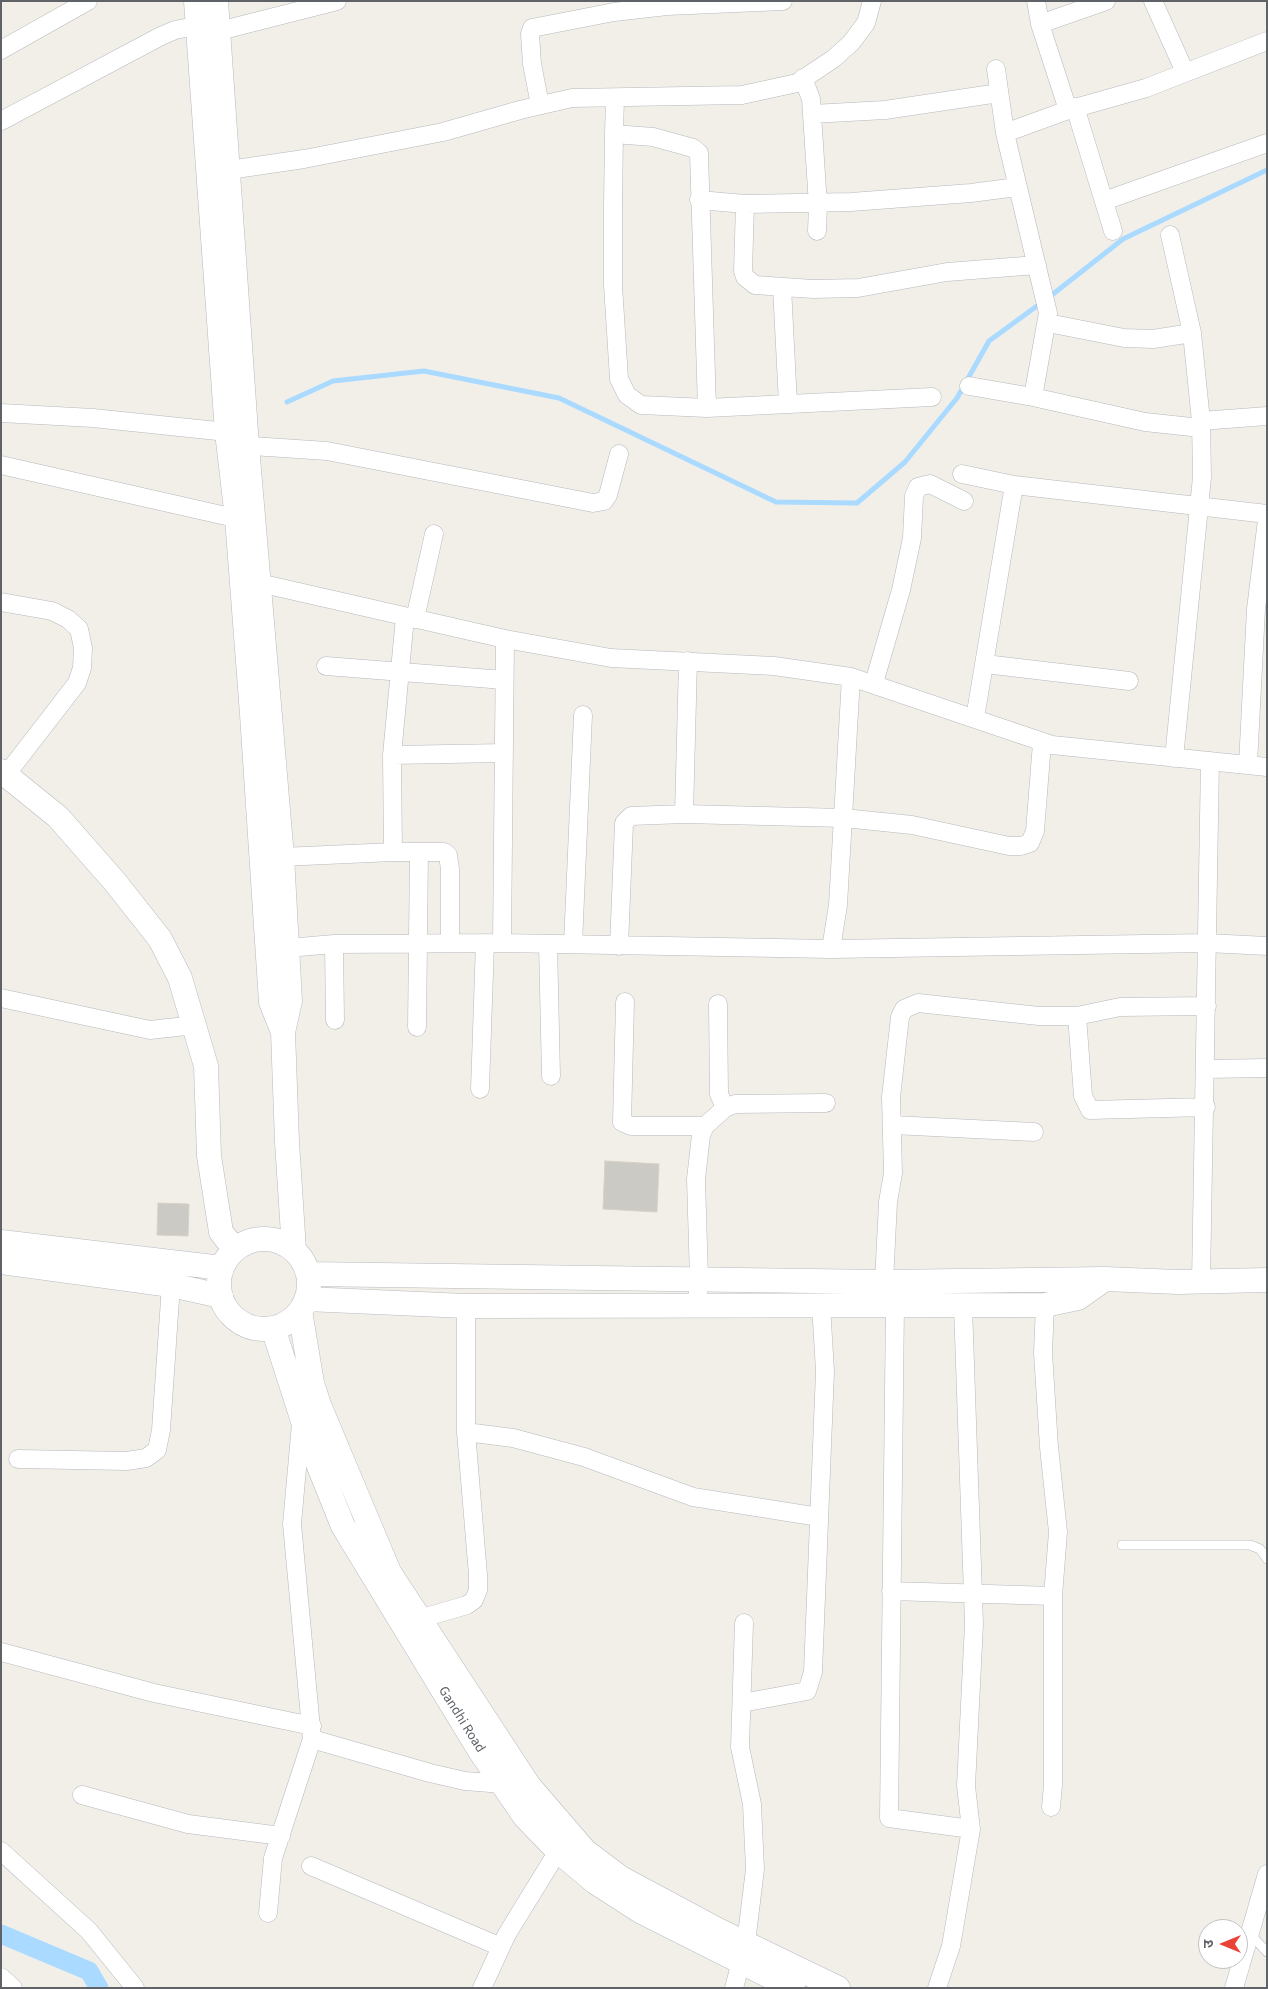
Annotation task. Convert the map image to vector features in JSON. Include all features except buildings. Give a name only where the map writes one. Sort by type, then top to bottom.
[{"type":"main road","points":[[196,1],[213,19],[229,170],[234,441]]},
{"type":"main road","points":[[213,19],[234,441],[245,520],[259,583],[288,948],[290,1001],[283,1032],[287,1142],[294,1250]]},
{"type":"main road","points":[[245,520],[270,1002],[283,1032]]},
{"type":"main road","points":[[4,773],[58,817],[116,882],[160,939],[180,978],[206,1066],[209,1156],[221,1232],[229,1259]]},
{"type":"main road","points":[[838,1988],[744,1952],[621,1878],[585,1851],[529,1786],[389,1572],[310,1411],[312,1383],[303,1305],[309,1287],[308,1274],[303,1261],[294,1250],[283,1243],[271,1239],[246,1243],[229,1259],[220,1282],[221,1296],[226,1308],[236,1318],[247,1325],[273,1328],[283,1324],[303,1305],[1045,1305],[1078,1298],[1104,1279]]},
{"type":"main road","points":[[1,1242],[229,1259]]},
{"type":"main road","points":[[1,1262],[171,1286],[221,1296]]},
{"type":"main road","points":[[308,1274],[884,1282],[1104,1279],[1201,1282],[1267,1280]]},
{"type":"main road","name":"Gandhi Road","points":[[273,1328],[310,1411],[312,1449],[343,1526],[480,1751],[525,1817],[558,1851],[595,1882],[640,1911],[744,1952],[793,1988]]},
{"type":"street","points":[[1,50],[88,1]]},
{"type":"street","points":[[1,121],[161,36],[213,19],[337,1]]},
{"type":"street","points":[[540,105],[532,64],[530,34],[532,28],[575,18],[667,4],[783,1]]},
{"type":"street","points":[[229,170],[312,158],[443,132],[572,98],[742,95],[797,83],[832,59],[851,43],[866,23],[872,1]]},
{"type":"street","points":[[1036,1],[1040,24],[1072,108],[1113,231]]},
{"type":"street","points":[[1040,24],[1106,1]]},
{"type":"street","points":[[1153,1],[1185,72]]},
{"type":"street","points":[[1005,133],[1072,108],[1146,88],[1267,41]]},
{"type":"street","points":[[996,69],[1005,133],[1047,311],[1033,397]]},
{"type":"street","points":[[804,78],[811,99],[818,201],[817,231]]},
{"type":"street","points":[[812,114],[885,110],[999,94]]},
{"type":"street","points":[[615,98],[613,285],[619,379],[627,395],[641,405],[707,408],[932,397]]},
{"type":"street","points":[[614,134],[653,137],[693,148],[699,154],[707,408]]},
{"type":"street","points":[[1104,201],[1267,142]]},
{"type":"street","points":[[699,200],[744,204],[894,200],[1017,186]]},
{"type":"street","points":[[744,204],[745,277],[754,285],[813,289],[858,288],[947,272],[1037,265]]},
{"type":"street","points":[[1170,235],[1192,333],[1201,424],[1202,477],[1174,758]]},
{"type":"street","points":[[782,287],[788,404]]},
{"type":"street","points":[[1047,311],[1133,338],[1153,339],[1192,333]]},
{"type":"street","points":[[969,386],[1033,397],[1145,422],[1201,424],[1267,416]]},
{"type":"street","points":[[1,413],[94,418],[234,441],[327,452],[593,503],[604,501],[608,495],[619,454]]},
{"type":"street","points":[[1,465],[245,520]]},
{"type":"street","points":[[962,474],[1014,485],[1200,508],[1267,514]]},
{"type":"street","points":[[874,683],[900,590],[912,538],[914,496],[918,487],[930,484],[964,501]]},
{"type":"street","points":[[975,718],[1014,485]]},
{"type":"street","points":[[1248,764],[1267,520]]},
{"type":"street","points":[[393,852],[391,831],[392,755],[400,673],[410,618],[434,534]]},
{"type":"street","points":[[259,583],[505,640],[611,658],[774,666],[851,676],[1042,743],[1267,767]]},
{"type":"street","points":[[1,602],[52,611],[68,619],[79,630],[83,648],[82,668],[77,683],[4,773]]},
{"type":"street","points":[[502,943],[505,640]]},
{"type":"street","points":[[684,814],[688,661]]},
{"type":"street","points":[[985,664],[1130,681]]},
{"type":"street","points":[[326,666],[504,680]]},
{"type":"street","points":[[831,949],[838,905],[851,676]]},
{"type":"street","points":[[573,944],[583,715]]},
{"type":"street","points":[[618,946],[624,823],[630,816],[637,814],[684,814],[844,818],[912,825],[1009,846],[1021,846],[1030,843],[1035,831],[1042,743]]},
{"type":"street","points":[[392,755],[504,754]]},
{"type":"street","points":[[1201,1282],[1206,1107],[1210,761]]},
{"type":"street","points":[[282,857],[393,852],[444,852],[448,855],[450,943]]},
{"type":"street","points":[[417,1027],[419,852]]},
{"type":"street","points":[[288,948],[334,944],[417,943],[831,949],[1208,943],[1267,946]]},
{"type":"street","points":[[480,1089],[484,943]]},
{"type":"street","points":[[334,944],[335,1020]]},
{"type":"street","points":[[548,944],[551,1076]]},
{"type":"street","points":[[1,998],[150,1030],[195,1025]]},
{"type":"street","points":[[625,1002],[622,1122],[631,1126],[705,1126]]},
{"type":"street","points":[[884,1282],[888,1202],[894,1173],[891,1098],[900,1017],[904,1009],[918,1003],[1039,1016],[1077,1016],[1120,1007],[1207,1006]]},
{"type":"street","points":[[718,1004],[719,1094],[725,1108]]},
{"type":"street","points":[[1077,1016],[1083,1096],[1090,1110],[1206,1107]]},
{"type":"street","points":[[1206,1069],[1267,1068]]},
{"type":"street","points":[[697,1305],[699,1279],[696,1179],[705,1126],[725,1108],[735,1104],[826,1103]]},
{"type":"street","points":[[893,1125],[1034,1132]]},
{"type":"street","points":[[18,1459],[127,1461],[146,1458],[157,1450],[161,1430],[171,1286]]},
{"type":"street","points":[[742,1703],[807,1691],[814,1672],[826,1371],[821,1305]]},
{"type":"street","points":[[895,1305],[889,1818],[971,1829]]},
{"type":"street","points":[[1045,1305],[1043,1363],[1048,1447],[1058,1532],[1053,1596],[1051,1807]]},
{"type":"street","points":[[420,1619],[467,1605],[474,1600],[478,1590],[466,1432],[466,1306]]},
{"type":"street","points":[[937,1988],[951,1946],[971,1829],[966,1786],[974,1624],[963,1306]]},
{"type":"street","points":[[268,1913],[274,1858],[312,1733],[292,1524],[310,1411]]},
{"type":"street","points":[[466,1432],[513,1438],[584,1457],[693,1497],[819,1517]]},
{"type":"street","points":[[891,1591],[1053,1596]]},
{"type":"street","points":[[734,1988],[744,1952],[755,1868],[752,1804],[740,1747],[744,1623]]},
{"type":"street","points":[[1,1652],[312,1733],[430,1773],[465,1781],[503,1784]]},
{"type":"street","points":[[82,1795],[188,1824],[281,1836]]},
{"type":"street","points":[[1,1851],[89,1931],[135,1988]]},
{"type":"street","points":[[482,1988],[501,1947],[558,1851]]},
{"type":"street","points":[[311,1866],[501,1947]]},
{"type":"street","points":[[1234,1988],[1267,1874]]},
{"type":"street","points":[[1,1977],[13,1988]]},
{"type":"lane","points":[[1122,1545],[1250,1545],[1260,1549],[1267,1559]]},
{"type":"lane","points":[[1249,1934],[1267,1952]]},
{"type":"waterway","points":[[1048,298],[1123,239],[1267,170]]},
{"type":"waterway","points":[[287,402],[333,381],[424,371],[559,398],[776,502],[857,503],[905,462],[957,398],[989,341],[1041,303]]},
{"type":"waterway","points":[[1,1934],[89,1971],[99,1988]]}]
